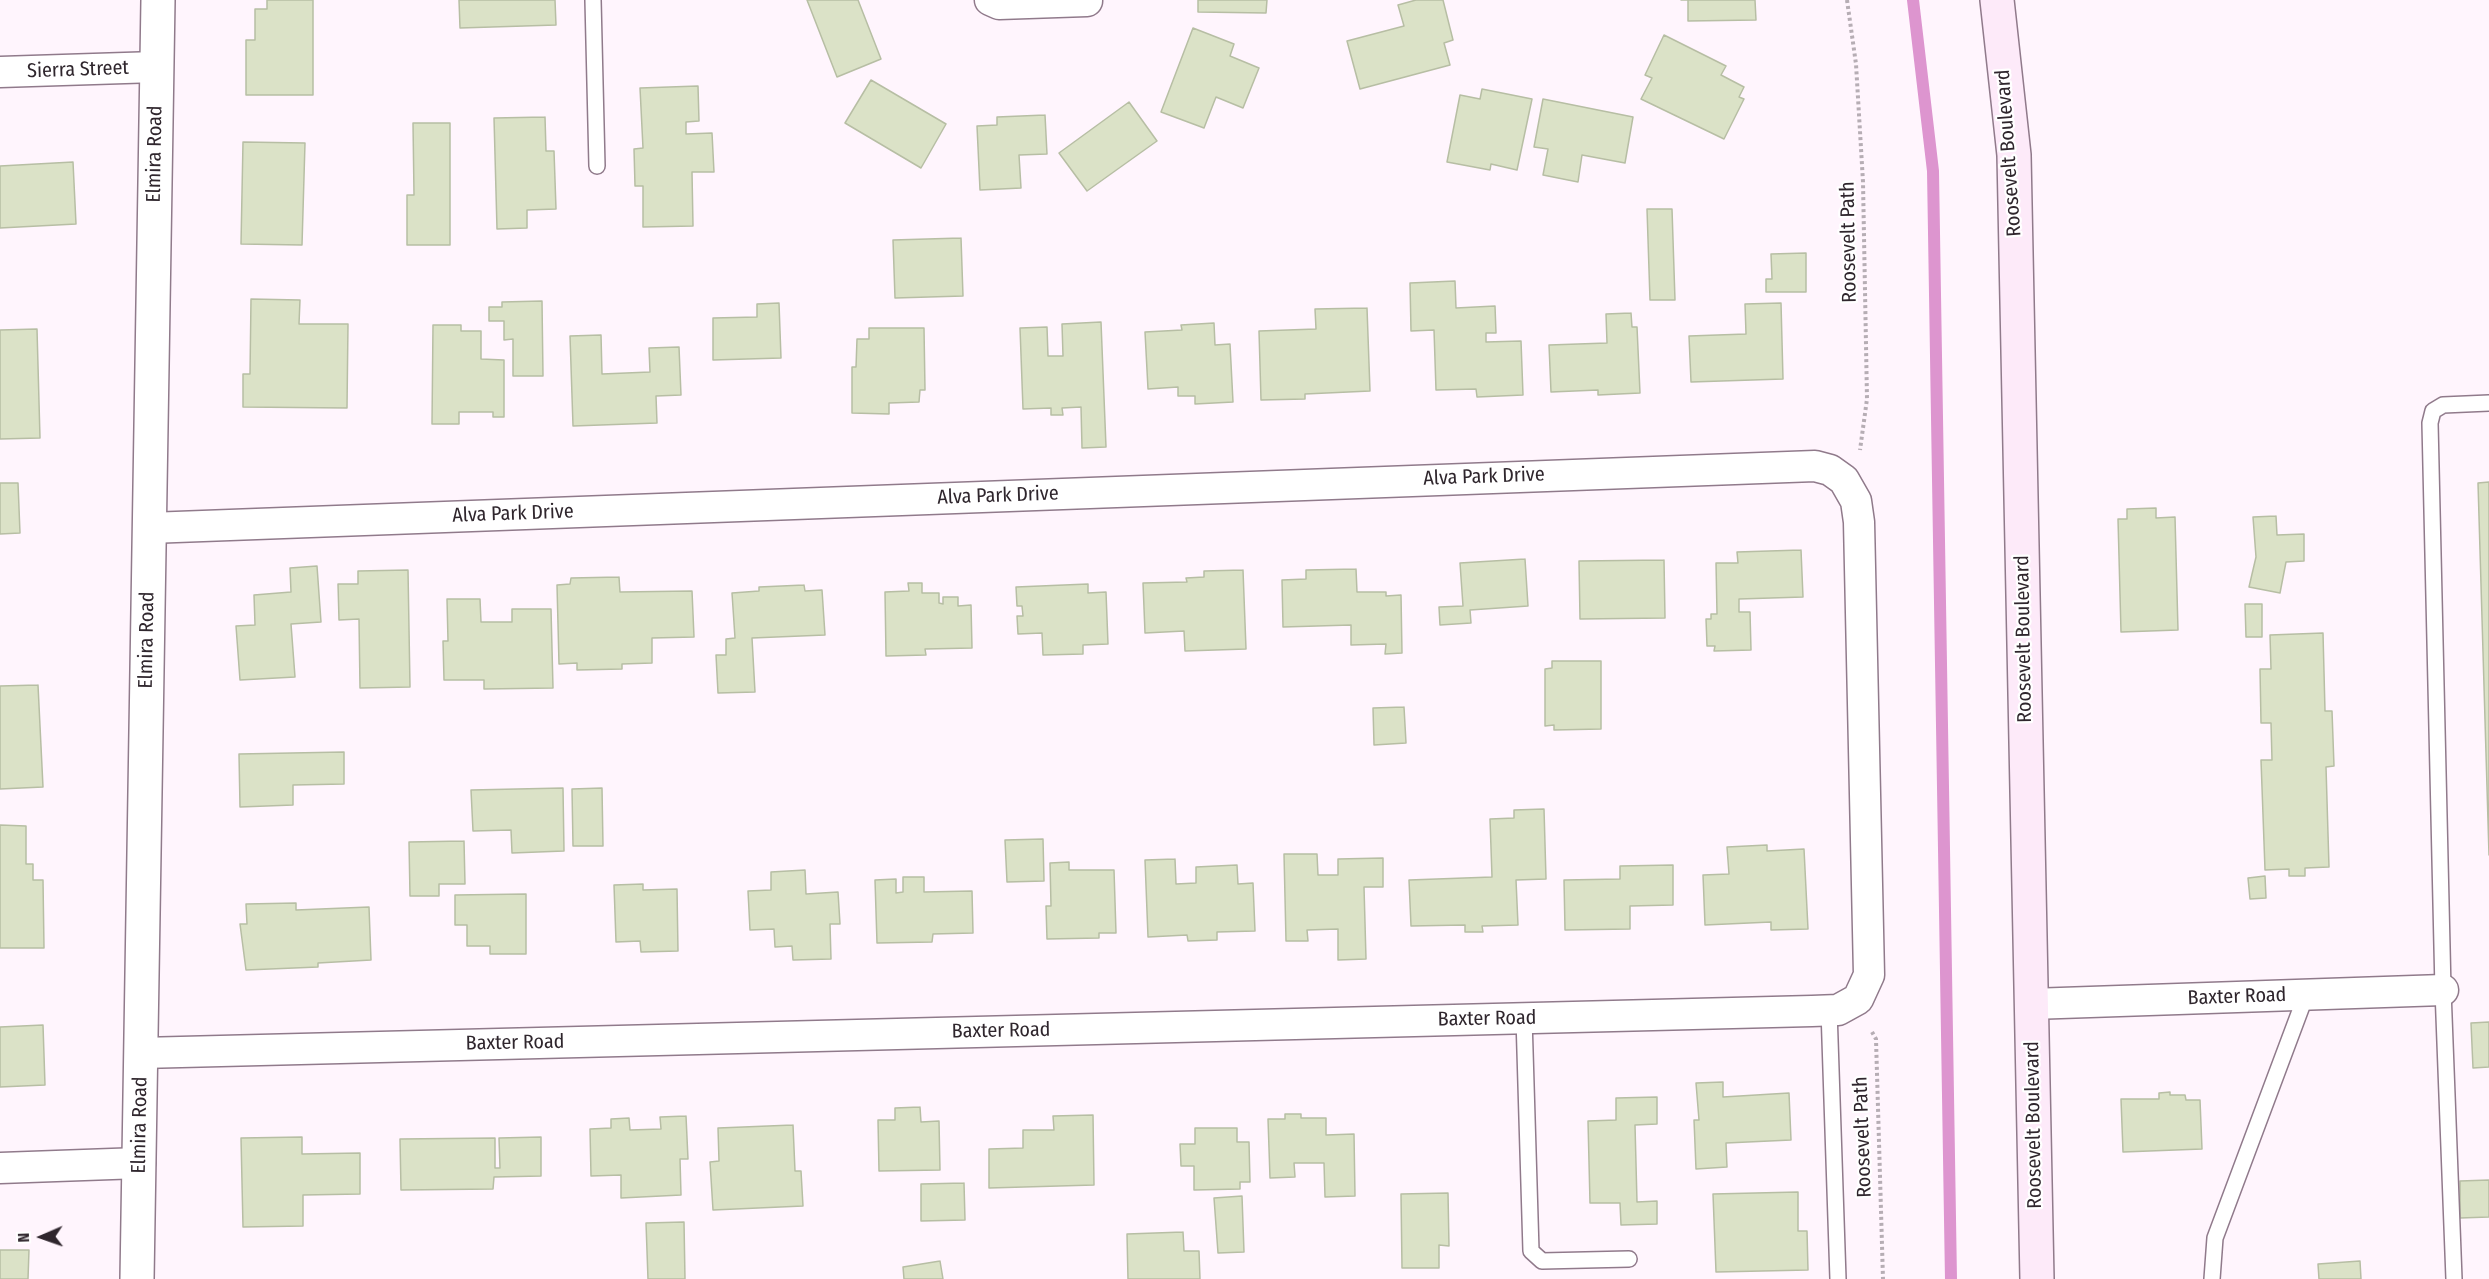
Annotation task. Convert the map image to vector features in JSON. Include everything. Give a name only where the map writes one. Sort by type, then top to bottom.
[{"type":"main road","name":"Roosevelt Boulevard","points":[[1997,0],[2014,155],[2037,1279]]},
{"type":"street","name":"Elmira Road","points":[[137,1279],[158,0]]},
{"type":"street","points":[[990,0],[999,4],[1087,1]]},
{"type":"street","name":"Sierra Street","points":[[0,72],[156,67]]},
{"type":"street","name":"Alva Park Drive","points":[[149,528],[1796,466],[1830,470],[1844,480]]},
{"type":"street","points":[[1844,480],[1856,501],[1859,522],[1869,975],[1858,999]]},
{"type":"street","name":"Baxter Road","points":[[2031,1004],[2443,990]]},
{"type":"street","name":"Baxter Road","points":[[141,1053],[1838,1010],[1858,999]]},
{"type":"street","points":[[0,1168],[140,1163]]},
{"type":"lane","points":[[594,0],[597,166]]},
{"type":"lane","points":[[2454,1279],[2443,990],[2430,423],[2433,411],[2443,405],[2489,403]]},
{"type":"lane","points":[[2212,1279],[2215,1238],[2306,995]]},
{"type":"lane","points":[[1829,1010],[1838,1279]]},
{"type":"lane","points":[[1524,1018],[1531,1251],[1542,1261],[1629,1259]]},
{"type":"path","name":"Roosevelt Path","points":[[1844,480],[1862,447],[1867,399],[1863,182],[1856,64],[1847,0]]},
{"type":"path","name":"Roosevelt Path","points":[[1858,999],[1876,1039],[1883,1279]]},
{"type":"building","points":[[267,0],[313,0],[313,95],[246,95],[246,40],[255,40],[255,9],[267,9]]},
{"type":"building","points":[[459,0],[555,0],[556,25],[460,28]]},
{"type":"building","points":[[807,0],[858,0],[881,59],[837,77]]},
{"type":"building","points":[[1198,0],[1267,0],[1266,13],[1198,12]]},
{"type":"building","points":[[1416,0],[1443,0],[1453,40],[1444,43],[1450,65],[1360,89],[1347,41],[1404,26],[1398,5]]},
{"type":"building","points":[[1688,0],[1755,0],[1756,20],[1688,21]]},
{"type":"building","points":[[1193,28],[1234,44],[1230,56],[1259,68],[1243,108],[1216,97],[1204,128],[1161,112]]},
{"type":"building","points":[[1664,35],[1726,66],[1721,75],[1744,87],[1739,97],[1744,99],[1724,139],[1641,99],[1652,78],[1645,75]]},
{"type":"building","points":[[871,80],[946,124],[921,168],[845,123]]},
{"type":"building","points":[[698,86],[699,121],[686,122],[686,134],[712,133],[714,172],[692,172],[693,226],[643,227],[643,186],[635,186],[634,149],[643,148],[640,88]]},
{"type":"building","points":[[1482,89],[1532,99],[1517,170],[1491,164],[1490,170],[1447,162],[1460,95],[1480,99]]},
{"type":"building","points":[[1543,99],[1633,117],[1625,163],[1582,155],[1578,182],[1543,175],[1548,149],[1534,147]]},
{"type":"building","points":[[1129,102],[1157,141],[1087,191],[1059,153]]},
{"type":"building","points":[[1045,115],[1047,154],[1019,155],[1021,188],[980,190],[977,126],[997,125],[997,117]]},
{"type":"building","points":[[545,117],[546,151],[554,151],[556,209],[527,210],[527,228],[497,229],[494,118]]},
{"type":"building","points":[[413,123],[450,123],[450,245],[407,245],[407,195],[414,195]]},
{"type":"building","points":[[243,142],[305,143],[302,245],[241,244]]},
{"type":"building","points":[[73,162],[76,224],[0,228],[0,166]]},
{"type":"building","points":[[1647,209],[1672,209],[1675,300],[1650,300]]},
{"type":"building","points":[[961,238],[963,296],[895,298],[893,240]]},
{"type":"building","points":[[1806,253],[1806,292],[1766,292],[1766,279],[1772,279],[1771,254]]},
{"type":"building","points":[[1455,281],[1456,308],[1495,306],[1496,333],[1486,333],[1486,342],[1521,341],[1523,395],[1477,397],[1476,389],[1436,390],[1434,330],[1411,331],[1410,283]]},
{"type":"building","points":[[251,299],[300,300],[299,324],[348,324],[347,408],[243,407],[243,374],[250,374]]},
{"type":"building","points":[[542,301],[543,376],[513,376],[513,339],[504,340],[504,321],[489,321],[489,307],[502,307],[502,302]]},
{"type":"building","points":[[779,303],[781,358],[713,360],[713,318],[757,317],[757,304]]},
{"type":"building","points":[[1781,303],[1783,379],[1691,382],[1689,336],[1746,334],[1745,304]]},
{"type":"building","points":[[1367,308],[1370,391],[1305,394],[1305,399],[1261,400],[1259,331],[1316,329],[1315,309]]},
{"type":"building","points":[[1631,313],[1632,327],[1637,327],[1640,393],[1598,395],[1598,390],[1551,392],[1549,345],[1607,343],[1606,314]]},
{"type":"building","points":[[1101,322],[1106,447],[1082,448],[1081,407],[1062,408],[1063,415],[1051,415],[1051,408],[1023,409],[1020,328],[1047,327],[1048,356],[1063,356],[1062,324]]},
{"type":"building","points":[[1214,323],[1215,345],[1230,344],[1233,402],[1195,404],[1195,396],[1178,396],[1178,387],[1148,389],[1145,332],[1182,330],[1181,325]]},
{"type":"building","points":[[433,325],[461,325],[461,331],[481,331],[481,359],[504,360],[504,417],[493,417],[493,412],[459,412],[459,424],[432,424]]},
{"type":"building","points":[[869,328],[924,328],[925,390],[920,390],[919,402],[889,403],[889,414],[852,413],[852,367],[856,367],[857,339],[869,339]]},
{"type":"building","points":[[37,329],[40,438],[0,439],[0,330]]},
{"type":"building","points":[[601,335],[602,374],[650,372],[649,348],[679,347],[681,395],[656,396],[657,423],[573,426],[570,336]]},
{"type":"building","points":[[2489,482],[2489,855],[2478,483]]},
{"type":"building","points":[[0,483],[18,483],[20,533],[0,534]]},
{"type":"building","points":[[2156,508],[2156,518],[2175,517],[2178,630],[2121,632],[2118,519],[2127,519],[2127,509]]},
{"type":"building","points":[[2276,516],[2277,535],[2304,534],[2304,561],[2286,562],[2280,593],[2249,587],[2256,557],[2253,517]]},
{"type":"building","points":[[1801,550],[1803,597],[1739,599],[1739,612],[1750,612],[1751,650],[1714,651],[1715,646],[1707,646],[1706,619],[1711,619],[1711,614],[1717,614],[1716,563],[1738,563],[1737,552]]},
{"type":"building","points":[[1525,559],[1528,606],[1470,610],[1471,623],[1440,625],[1439,607],[1463,606],[1460,563]]},
{"type":"building","points":[[1664,560],[1665,618],[1580,619],[1579,561]]},
{"type":"building","points":[[317,566],[321,622],[291,624],[295,677],[240,680],[236,626],[255,625],[254,595],[291,592],[290,568]]},
{"type":"building","points":[[1356,569],[1357,592],[1386,592],[1386,596],[1401,595],[1402,653],[1385,654],[1386,644],[1351,645],[1351,625],[1283,627],[1282,580],[1306,579],[1306,570]]},
{"type":"building","points":[[408,570],[410,687],[360,688],[359,619],[339,620],[338,584],[358,584],[358,571]]},
{"type":"building","points":[[1243,570],[1246,649],[1185,651],[1184,631],[1145,633],[1143,583],[1187,582],[1186,578],[1204,577],[1204,571]]},
{"type":"building","points":[[619,577],[620,592],[692,591],[694,637],[652,638],[652,663],[622,664],[622,669],[577,670],[577,663],[559,664],[557,585],[570,584],[571,578]]},
{"type":"building","points":[[908,583],[922,583],[922,593],[939,593],[939,603],[943,604],[943,597],[958,597],[958,606],[971,605],[972,648],[925,649],[926,655],[886,656],[885,592],[909,591]]},
{"type":"building","points":[[1088,584],[1088,593],[1106,592],[1108,644],[1083,645],[1083,654],[1043,655],[1042,633],[1018,634],[1017,616],[1023,616],[1022,606],[1017,606],[1016,587]]},
{"type":"building","points":[[804,585],[805,591],[822,590],[825,635],[752,638],[755,692],[718,693],[716,655],[726,655],[726,639],[735,638],[732,593],[759,591],[759,587]]},
{"type":"building","points":[[447,599],[480,599],[481,622],[512,622],[512,609],[551,609],[553,688],[484,689],[484,680],[444,680],[443,641],[448,641]]},
{"type":"building","points":[[2245,604],[2262,604],[2262,637],[2246,637]]},
{"type":"building","points":[[2323,633],[2325,711],[2332,711],[2334,766],[2326,767],[2329,867],[2305,868],[2305,876],[2289,876],[2289,869],[2265,870],[2261,760],[2272,760],[2271,723],[2261,723],[2260,669],[2271,669],[2270,635]]},
{"type":"building","points":[[1552,661],[1601,661],[1601,729],[1554,730],[1554,725],[1545,726],[1545,669],[1552,668]]},
{"type":"building","points":[[38,685],[43,787],[0,789],[0,686]]},
{"type":"building","points":[[1404,707],[1406,743],[1374,745],[1373,708]]},
{"type":"building","points":[[344,752],[344,784],[293,785],[293,805],[240,807],[239,754]]},
{"type":"building","points":[[563,788],[564,851],[512,853],[511,830],[473,831],[471,790]]},
{"type":"building","points":[[602,788],[603,846],[573,846],[572,789]]},
{"type":"building","points":[[1544,809],[1546,879],[1516,880],[1518,925],[1482,926],[1483,932],[1465,932],[1465,925],[1411,926],[1409,880],[1492,877],[1490,819],[1514,818],[1514,810]]},
{"type":"building","points":[[0,825],[26,826],[26,864],[33,864],[33,880],[43,880],[44,948],[0,948]]},
{"type":"building","points":[[1043,839],[1044,881],[1007,882],[1005,840]]},
{"type":"building","points":[[464,841],[465,884],[439,884],[439,896],[410,896],[409,842]]},
{"type":"building","points":[[1767,845],[1767,851],[1804,849],[1808,929],[1771,930],[1771,922],[1705,925],[1703,875],[1729,874],[1727,847]]},
{"type":"building","points":[[1284,854],[1317,854],[1318,875],[1338,875],[1338,859],[1383,858],[1383,887],[1364,887],[1366,959],[1338,960],[1338,929],[1307,930],[1308,941],[1286,941]]},
{"type":"building","points":[[1175,859],[1176,884],[1196,883],[1196,867],[1237,865],[1238,884],[1253,883],[1255,931],[1217,932],[1217,940],[1188,941],[1187,935],[1148,937],[1145,860]]},
{"type":"building","points":[[1069,862],[1069,870],[1114,870],[1116,933],[1099,933],[1099,938],[1047,939],[1046,906],[1051,906],[1050,863]]},
{"type":"building","points":[[1673,865],[1673,905],[1630,906],[1630,929],[1565,930],[1564,880],[1620,879],[1620,866]]},
{"type":"building","points":[[805,870],[806,894],[838,892],[840,924],[830,924],[831,959],[793,960],[792,946],[775,947],[774,929],[750,930],[748,891],[771,890],[771,872]]},
{"type":"building","points":[[2265,876],[2266,898],[2250,899],[2248,878]]},
{"type":"building","points":[[903,877],[924,877],[924,892],[972,891],[973,933],[933,934],[932,942],[877,943],[875,880],[896,879],[896,893],[903,892]]},
{"type":"building","points":[[643,884],[643,890],[677,889],[678,951],[641,952],[640,941],[616,942],[614,885]]},
{"type":"building","points":[[526,894],[526,954],[490,954],[490,946],[467,946],[467,925],[455,925],[455,895]]},
{"type":"building","points":[[296,903],[296,910],[369,907],[371,960],[318,963],[318,967],[246,970],[240,924],[247,924],[246,904]]},
{"type":"building","points":[[2489,1022],[2489,1067],[2473,1068],[2471,1023]]},
{"type":"building","points":[[43,1025],[45,1085],[0,1087],[0,1027]]},
{"type":"building","points":[[1723,1082],[1723,1097],[1789,1093],[1791,1140],[1726,1143],[1727,1167],[1696,1169],[1694,1120],[1699,1120],[1696,1083]]},
{"type":"building","points":[[2170,1092],[2170,1095],[2185,1095],[2186,1100],[2200,1100],[2202,1149],[2123,1152],[2121,1099],[2159,1099],[2159,1093]]},
{"type":"building","points":[[1657,1097],[1657,1124],[1635,1125],[1637,1202],[1657,1201],[1657,1224],[1621,1225],[1620,1203],[1590,1203],[1588,1121],[1616,1120],[1616,1098]]},
{"type":"building","points":[[920,1107],[921,1122],[939,1121],[940,1170],[879,1171],[878,1120],[895,1120],[895,1108]]},
{"type":"building","points":[[1285,1114],[1301,1114],[1301,1118],[1326,1118],[1326,1135],[1354,1134],[1355,1196],[1325,1197],[1324,1163],[1294,1163],[1295,1177],[1270,1178],[1268,1119],[1285,1119]]},
{"type":"building","points":[[1093,1115],[1094,1185],[989,1188],[989,1149],[1023,1148],[1023,1130],[1054,1130],[1053,1116]]},
{"type":"building","points":[[686,1116],[688,1159],[680,1159],[681,1195],[621,1198],[621,1175],[591,1176],[590,1129],[611,1128],[611,1119],[629,1118],[630,1130],[661,1129],[660,1117]]},
{"type":"building","points":[[793,1125],[795,1171],[801,1171],[803,1206],[713,1210],[710,1162],[719,1161],[718,1128]]},
{"type":"building","points":[[1195,1128],[1237,1128],[1237,1142],[1249,1142],[1250,1182],[1240,1182],[1240,1189],[1194,1190],[1194,1166],[1181,1166],[1180,1144],[1195,1144]]},
{"type":"building","points":[[302,1137],[302,1154],[360,1153],[360,1194],[303,1195],[303,1226],[243,1227],[241,1138]]},
{"type":"building","points":[[541,1137],[541,1176],[494,1177],[493,1189],[401,1190],[400,1139],[495,1138],[495,1168],[500,1168],[499,1138]]},
{"type":"building","points":[[2489,1180],[2489,1217],[2460,1218],[2460,1181]]},
{"type":"building","points":[[964,1183],[965,1220],[921,1221],[921,1184]]},
{"type":"building","points":[[1798,1192],[1798,1231],[1807,1231],[1808,1270],[1716,1272],[1713,1194]]},
{"type":"building","points":[[1448,1193],[1449,1246],[1439,1245],[1439,1268],[1402,1268],[1401,1194]]},
{"type":"building","points":[[1242,1196],[1244,1252],[1218,1253],[1214,1198]]},
{"type":"building","points":[[684,1222],[685,1279],[648,1279],[646,1223]]},
{"type":"building","points":[[1183,1232],[1184,1251],[1199,1251],[1200,1279],[1128,1279],[1127,1234]]},
{"type":"building","points":[[0,1250],[29,1250],[28,1279],[0,1279]]},
{"type":"building","points":[[940,1261],[943,1279],[904,1279],[903,1267]]},
{"type":"building","points":[[2360,1261],[2361,1279],[2319,1279],[2318,1264]]},
{"type":"waterway","points":[[1913,0],[1933,171],[1951,1279]]}]
